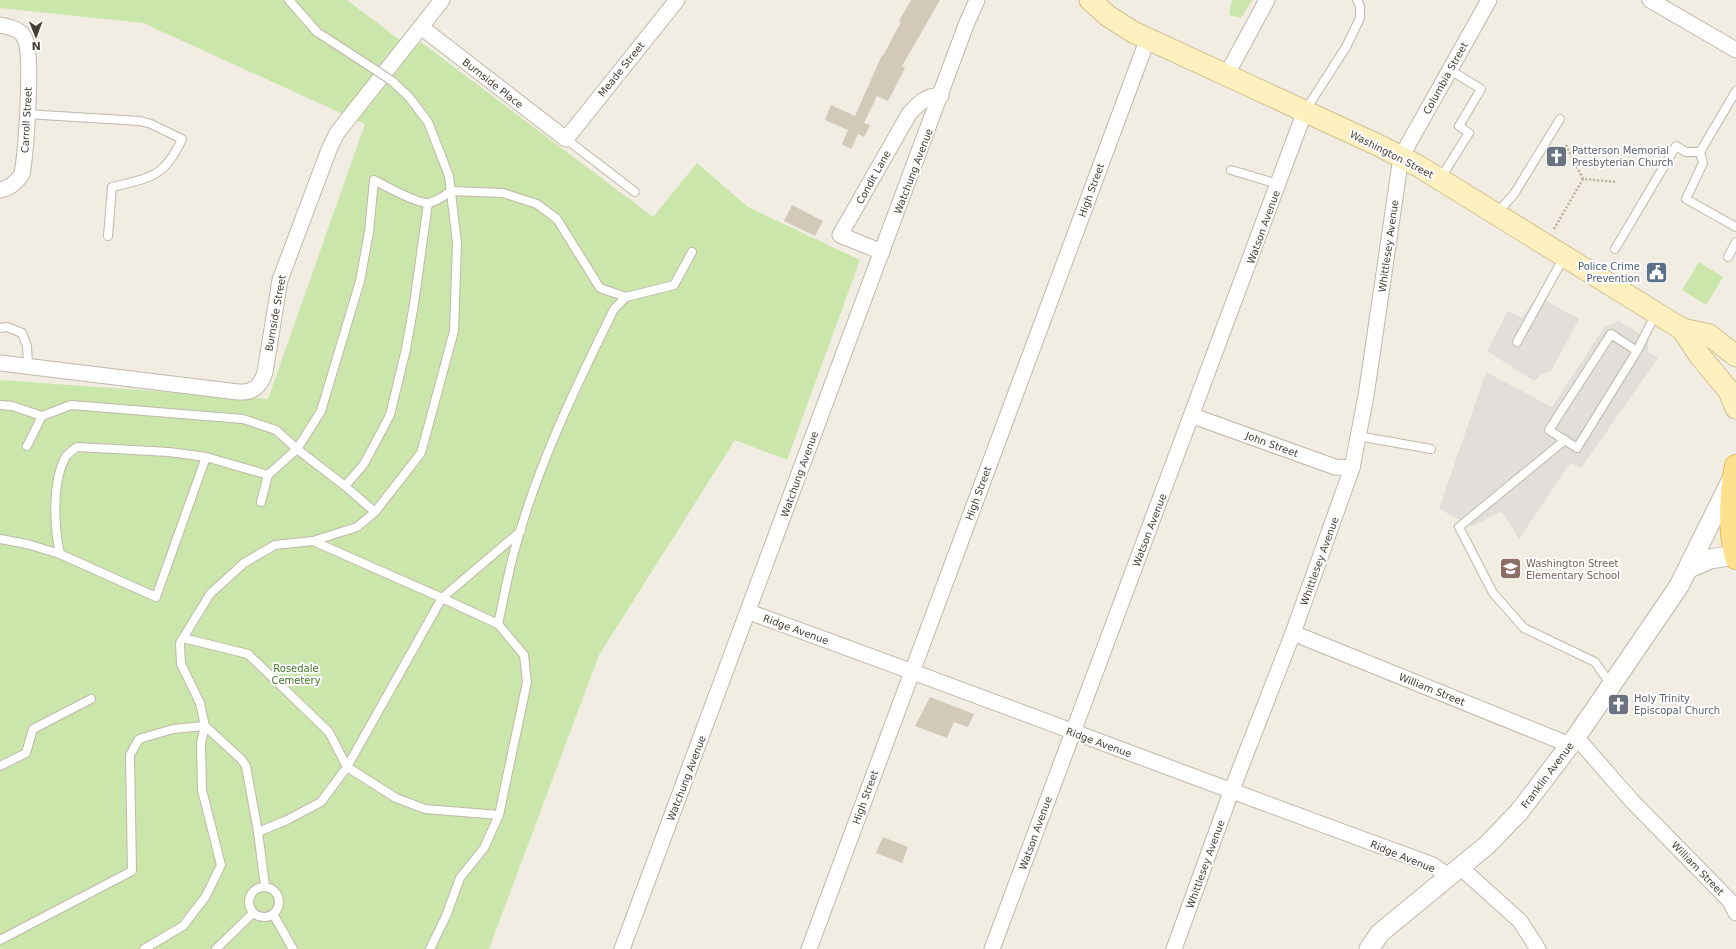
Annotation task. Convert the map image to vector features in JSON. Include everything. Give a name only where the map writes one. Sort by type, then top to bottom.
[{"type":"main road","name":"Washington Street","points":[[1090,0],[1121,25],[1401,157],[1440,179],[1682,329],[1709,335],[1736,356]]},
{"type":"main road","name":"Washington Street","points":[[1682,329],[1700,356],[1729,391],[1736,408]]},
{"type":"main road","points":[[1735,470],[1732,510],[1735,547]]},
{"type":"street","name":"Burnside Street","points":[[0,363],[28,365],[238,392],[254,390],[263,379],[265,372],[280,280],[330,146],[337,133],[442,0]]},
{"type":"street","name":"Meade Street","points":[[566,139],[677,0]]},
{"type":"street","name":"Watchung Avenue","points":[[622,949],[977,0]]},
{"type":"street","points":[[1227,74],[1267,0]]},
{"type":"street","name":"Columbia Street","points":[[1401,157],[1489,0]]},
{"type":"street","points":[[1650,0],[1736,50]]},
{"type":"street","name":"Carroll Street","points":[[0,25],[19,30],[25,38],[29,58],[22,174],[18,181],[11,186],[0,190]]},
{"type":"street","name":"Burnside Place","points":[[421,27],[566,139]]},
{"type":"street","name":"High Street","points":[[809,949],[1148,38]]},
{"type":"street","name":"Condit Lane","points":[[882,252],[840,235],[910,114],[923,100],[930,97],[941,96]]},
{"type":"street","name":"Watson Avenue","points":[[992,949],[1305,111]]},
{"type":"street","name":"Whittlesey Avenue","points":[[1174,949],[1231,792],[1293,633],[1352,468],[1401,157]]},
{"type":"street","name":"John Street","points":[[1192,416],[1335,466],[1352,468]]},
{"type":"street","name":"Franklin Avenue","points":[[1369,949],[1380,933],[1487,845],[1519,812],[1573,741],[1679,586],[1735,470]]},
{"type":"street","points":[[1689,568],[1735,547]]},
{"type":"street","name":"Ridge Avenue","points":[[748,612],[912,670],[1073,733],[1231,792],[1454,872],[1520,921],[1538,949]]},
{"type":"street","name":"William Street","points":[[1293,633],[1573,741],[1730,901],[1736,913]]},
{"type":"lane","points":[[144,949],[183,926],[206,896],[221,865],[202,790],[201,743],[205,726],[200,703],[181,664],[180,644],[183,638],[210,594],[244,563],[275,545],[313,541],[357,527],[375,512],[421,453],[454,330],[457,243],[451,191],[449,176],[428,122],[409,97],[392,81],[317,32],[289,0]]},
{"type":"lane","points":[[1305,111],[1346,47],[1360,18],[1360,6],[1357,0]]},
{"type":"lane","points":[[1440,179],[1469,133],[1459,126],[1480,89],[1450,70]]},
{"type":"lane","points":[[1736,91],[1700,152],[1703,162],[1686,199],[1736,227]]},
{"type":"lane","points":[[26,114],[140,121],[151,124],[182,139],[169,163],[155,175],[112,187],[108,236]]},
{"type":"lane","points":[[1496,214],[1514,194],[1560,119]]},
{"type":"lane","points":[[566,139],[635,192]]},
{"type":"lane","points":[[1614,249],[1676,146],[1686,152],[1700,152]]},
{"type":"lane","points":[[1231,170],[1278,184]]},
{"type":"lane","points":[[261,502],[268,475],[297,449],[321,411],[360,281],[369,232],[374,180],[407,196],[428,203],[439,200],[451,191],[503,193],[537,204],[557,219],[600,288],[626,297],[674,286],[692,252]]},
{"type":"lane","points":[[345,486],[364,464],[390,415],[412,319],[428,203]]},
{"type":"lane","points":[[1728,257],[1736,242]]},
{"type":"lane","points":[[1517,342],[1564,256]]},
{"type":"lane","points":[[498,624],[513,555],[535,488],[570,404],[614,310],[626,297]]},
{"type":"lane","points":[[1637,351],[1611,334],[1549,430],[1577,448],[1637,351],[1656,312]]},
{"type":"lane","points":[[0,328],[7,327],[22,333],[28,346],[28,365]]},
{"type":"lane","points":[[0,405],[12,406],[42,416],[71,405],[244,419],[276,430],[297,449],[345,486],[375,512]]},
{"type":"lane","points":[[27,446],[42,416]]},
{"type":"lane","points":[[1358,436],[1431,449]]},
{"type":"lane","points":[[1565,440],[1459,527],[1493,593],[1524,628],[1595,662],[1611,685]]},
{"type":"lane","points":[[60,554],[57,540],[55,499],[60,472],[66,457],[77,448],[169,452],[206,457],[268,475]]},
{"type":"lane","points":[[0,539],[27,544],[60,554],[156,598],[206,457]]},
{"type":"lane","points":[[258,832],[287,820],[321,802],[347,767],[442,598],[521,531]]},
{"type":"lane","points":[[313,541],[498,624],[524,654],[527,682],[499,815],[484,848],[460,878],[446,916],[430,949]]},
{"type":"lane","points":[[183,638],[248,654],[329,732],[347,767],[396,798],[425,809],[499,815]]},
{"type":"lane","points":[[0,766],[26,753],[33,730],[91,699]]},
{"type":"lane","points":[[0,940],[132,871],[130,755],[139,739],[173,729],[205,726],[241,759],[246,766],[258,832],[265,886]]},
{"type":"lane","points":[[265,886],[274,890],[279,900],[273,914],[263,917],[253,913],[249,905],[249,896],[255,889],[265,886]]},
{"type":"lane","points":[[216,949],[253,913]]},
{"type":"lane","points":[[273,914],[293,949]]},
{"type":"path","points":[[1566,145],[1584,180]]},
{"type":"path","points":[[1584,180],[1617,182]]},
{"type":"path","points":[[1554,229],[1584,180]]},
{"type":"green space","name":"Rosedale Cemetery","points":[[0,0],[347,0],[413,50],[421,42],[653,217],[697,163],[748,207],[860,260],[787,460],[735,440],[599,655],[489,949],[0,949],[0,380],[268,399],[365,124],[143,23],[0,8]]},
{"type":"green space","points":[[1232,0],[1252,0],[1241,18],[1229,15]]},
{"type":"green space","points":[[1699,262],[1723,277],[1706,305],[1682,290]]},
{"type":"shaded area","points":[[1537,296],[1579,319],[1551,371],[1542,374],[1534,381],[1487,351],[1508,311],[1522,318]]},
{"type":"shaded area","points":[[1619,321],[1648,339],[1648,352],[1658,358],[1581,468],[1570,463],[1519,539],[1502,511],[1472,526],[1439,509],[1486,372],[1552,407],[1605,326]]},
{"type":"building","points":[[911,0],[940,0],[902,66],[905,68],[888,101],[877,96],[864,123],[870,125],[864,137],[858,134],[851,149],[842,144],[848,130],[825,120],[831,105],[855,116],[882,55],[883,56],[901,22],[899,21]]},
{"type":"building","points":[[792,205],[823,221],[815,236],[784,221]]},
{"type":"building","points":[[930,697],[974,714],[968,727],[954,722],[947,738],[915,726]]},
{"type":"building","points":[[883,837],[908,847],[902,863],[876,853]]},
{"type":"place","name":"Patterson Memorial Presbyterian Church","points":[[1556,156]]},
{"type":"place","name":"Police Crime Prevention","points":[[1656,272]]},
{"type":"place","name":"Washington Street Elementary School","points":[[1511,569]]},
{"type":"place","name":"Holy Trinity Episcopal Church","points":[[1618,704]]}]
